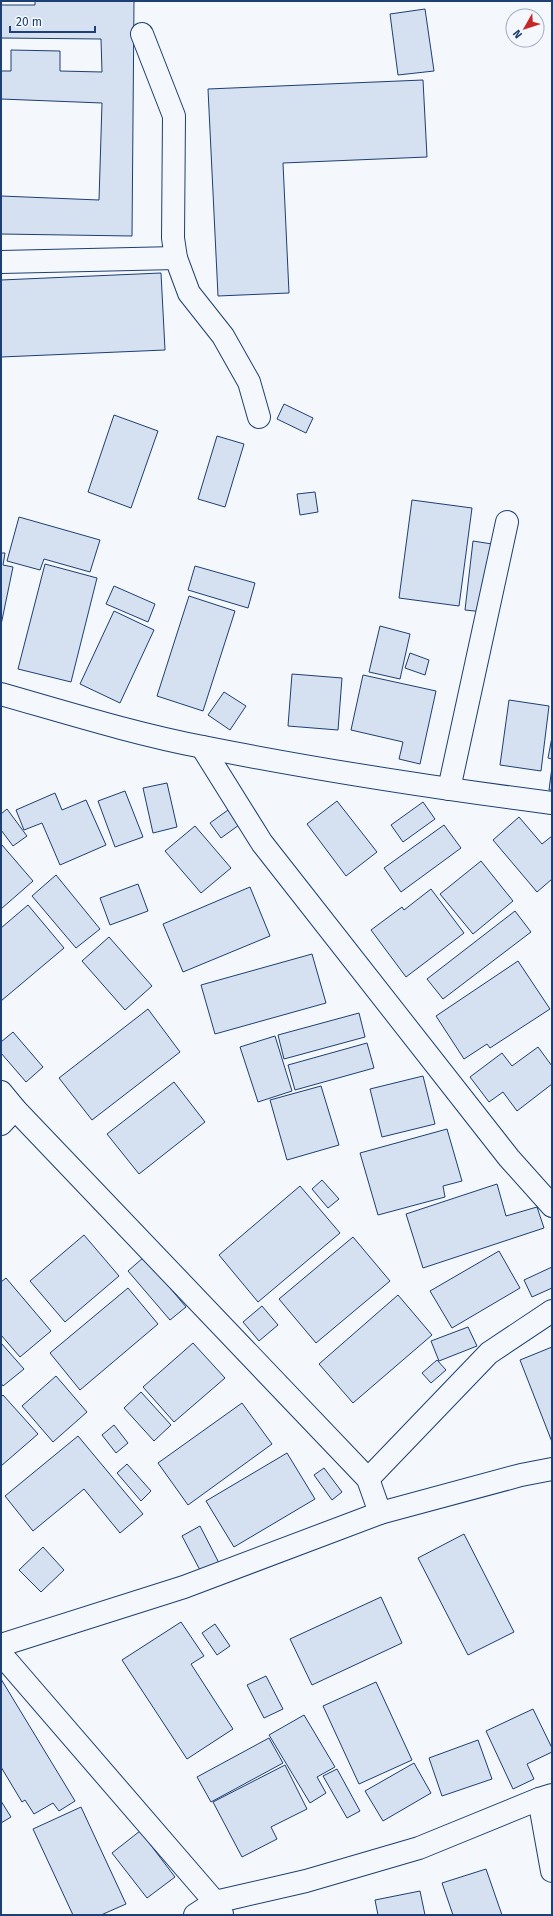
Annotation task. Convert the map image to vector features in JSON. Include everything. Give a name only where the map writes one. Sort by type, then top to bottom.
[{"type":"street","points":[[142,34],[174,116],[173,238],[176,258],[188,294],[223,336],[249,382],[259,417]]},
{"type":"street","points":[[1,262],[176,258]]},
{"type":"street","points":[[449,789],[507,522]]},
{"type":"street","points":[[1,694],[135,731],[202,747],[449,789],[552,803]]},
{"type":"street","points":[[202,747],[262,843],[504,1151],[552,1206]]},
{"type":"street","points":[[1,1092],[8,1116],[368,1479],[380,1513]]},
{"type":"street","points":[[368,1479],[489,1353],[552,1312]]},
{"type":"street","points":[[1,1645],[184,1587],[380,1513],[521,1475],[552,1469]]},
{"type":"street","points":[[1,1654],[219,1909]]},
{"type":"street","points":[[195,1915],[419,1848],[545,1797],[552,1871]]},
{"type":"building","points":[[35,1],[134,1],[132,236],[1,234],[1,196],[99,200],[102,103],[1,99],[1,71],[11,71],[11,50],[60,51],[60,71],[102,72],[101,39],[1,38],[1,5],[35,5]]},
{"type":"building","points":[[425,9],[434,71],[398,75],[390,14]]},
{"type":"building","points":[[423,80],[427,157],[283,163],[289,293],[218,296],[208,89]]},
{"type":"building","points":[[161,273],[165,350],[1,357],[1,280]]},
{"type":"building","points":[[284,404],[313,418],[306,433],[277,419]]},
{"type":"building","points":[[114,415],[158,431],[131,508],[88,492]]},
{"type":"building","points":[[217,436],[244,444],[225,507],[198,499]]},
{"type":"building","points":[[315,492],[318,512],[300,515],[297,494]]},
{"type":"building","points":[[412,500],[472,508],[459,606],[399,598]]},
{"type":"building","points":[[19,517],[100,540],[90,572],[44,559],[40,570],[7,561]]},
{"type":"building","points":[[473,541],[492,544],[484,612],[465,610]]},
{"type":"building","points":[[1,553],[5,553],[3,565],[13,567],[1,625]]},
{"type":"building","points":[[45,564],[97,578],[71,682],[18,669]]},
{"type":"building","points":[[195,566],[255,583],[248,608],[188,590]]},
{"type":"building","points":[[114,586],[155,604],[148,622],[106,604]]},
{"type":"building","points":[[189,596],[235,611],[203,711],[157,696]]},
{"type":"building","points":[[114,611],[154,630],[120,703],[80,684]]},
{"type":"building","points":[[380,626],[410,634],[400,679],[369,672]]},
{"type":"building","points":[[410,653],[429,660],[425,675],[405,668]]},
{"type":"building","points":[[292,674],[342,678],[338,730],[288,726]]},
{"type":"building","points":[[363,675],[436,691],[420,764],[399,759],[403,742],[351,730]]},
{"type":"building","points":[[224,692],[246,706],[230,730],[208,715]]},
{"type":"building","points":[[509,700],[549,706],[541,771],[500,765]]},
{"type":"building","points":[[552,737],[552,759],[548,758]]},
{"type":"building","points":[[552,767],[552,790],[549,790]]},
{"type":"building","points":[[167,783],[177,827],[153,833],[143,788]]},
{"type":"building","points":[[125,791],[143,837],[115,847],[98,801]]},
{"type":"building","points":[[55,793],[62,810],[86,800],[106,845],[60,865],[42,823],[24,830],[16,810]]},
{"type":"building","points":[[337,801],[377,852],[346,876],[307,824]]},
{"type":"building","points":[[423,802],[435,819],[403,842],[391,825]]},
{"type":"building","points":[[7,809],[27,836],[13,846],[1,830],[1,814]]},
{"type":"building","points":[[228,810],[239,825],[221,838],[210,823]]},
{"type":"building","points":[[519,817],[542,844],[552,836],[552,879],[537,892],[493,840]]},
{"type":"building","points":[[444,825],[461,848],[401,892],[384,868]]},
{"type":"building","points":[[195,826],[231,868],[201,893],[165,851]]},
{"type":"building","points":[[2,845],[33,881],[1,909],[1,846]]},
{"type":"building","points":[[481,861],[513,901],[473,934],[440,894]]},
{"type":"building","points":[[56,875],[100,929],[76,948],[32,896]]},
{"type":"building","points":[[138,884],[148,911],[110,925],[100,898]]},
{"type":"building","points":[[250,887],[270,936],[183,972],[163,924]]},
{"type":"building","points":[[431,889],[464,933],[406,977],[371,930],[402,907],[404,910]]},
{"type":"building","points":[[28,905],[64,948],[1,1001],[1,928]]},
{"type":"building","points":[[515,911],[531,932],[443,999],[427,979]]},
{"type":"building","points":[[109,937],[152,986],[125,1010],[82,961]]},
{"type":"building","points":[[312,954],[326,1003],[215,1034],[201,985]]},
{"type":"building","points":[[518,961],[550,1009],[490,1048],[487,1044],[464,1059],[436,1016]]},
{"type":"building","points":[[148,1009],[180,1052],[92,1120],[59,1078]]},
{"type":"building","points":[[359,1013],[365,1037],[284,1059],[278,1035]]},
{"type":"building","points":[[13,1032],[43,1067],[26,1082],[1,1053],[1,1042]]},
{"type":"building","points":[[275,1036],[292,1091],[258,1102],[240,1047]]},
{"type":"building","points":[[367,1043],[374,1068],[295,1090],[288,1065]]},
{"type":"building","points":[[538,1047],[552,1066],[552,1084],[517,1111],[503,1092],[489,1102],[470,1077],[502,1053],[512,1066]]},
{"type":"building","points":[[423,1076],[435,1124],[382,1137],[370,1089]]},
{"type":"building","points":[[174,1082],[205,1122],[139,1174],[107,1134]]},
{"type":"building","points":[[321,1086],[339,1145],[287,1160],[270,1100]]},
{"type":"building","points":[[447,1129],[462,1181],[443,1186],[445,1197],[378,1215],[360,1153]]},
{"type":"building","points":[[322,1180],[339,1199],[328,1208],[312,1189]]},
{"type":"building","points":[[497,1184],[506,1216],[537,1207],[544,1228],[423,1268],[406,1214]]},
{"type":"building","points":[[300,1186],[340,1233],[258,1302],[219,1255]]},
{"type":"building","points":[[84,1235],[119,1276],[65,1322],[30,1281]]},
{"type":"building","points":[[353,1237],[390,1281],[316,1343],[279,1299]]},
{"type":"building","points":[[499,1251],[520,1288],[452,1328],[430,1291]]},
{"type":"building","points":[[144,1257],[186,1307],[170,1320],[128,1271]]},
{"type":"building","points":[[552,1267],[552,1288],[532,1297],[524,1280]]},
{"type":"building","points":[[6,1278],[51,1331],[20,1357],[1,1335],[1,1282]]},
{"type":"building","points":[[128,1288],[158,1324],[80,1390],[50,1353]]},
{"type":"building","points":[[398,1295],[432,1335],[353,1403],[319,1364]]},
{"type":"building","points":[[262,1306],[278,1325],[259,1341],[243,1322]]},
{"type":"building","points":[[468,1327],[477,1346],[439,1361],[431,1341]]},
{"type":"building","points":[[1,1343],[24,1369],[3,1386],[1,1383]]},
{"type":"building","points":[[193,1343],[225,1378],[174,1422],[143,1387]]},
{"type":"building","points":[[552,1347],[552,1442],[520,1360]]},
{"type":"building","points":[[437,1360],[446,1370],[431,1383],[422,1373]]},
{"type":"building","points":[[56,1376],[87,1412],[53,1442],[22,1406]]},
{"type":"building","points":[[141,1392],[171,1425],[154,1441],[124,1408]]},
{"type":"building","points":[[3,1395],[38,1434],[1,1466],[1,1397]]},
{"type":"building","points":[[242,1403],[272,1444],[188,1505],[158,1463]]},
{"type":"building","points":[[114,1425],[128,1443],[116,1453],[102,1435]]},
{"type":"building","points":[[78,1436],[143,1514],[120,1533],[84,1489],[33,1531],[5,1496]]},
{"type":"building","points":[[287,1453],[315,1499],[234,1547],[206,1501]]},
{"type":"building","points":[[127,1464],[151,1491],[141,1501],[117,1473]]},
{"type":"building","points":[[324,1468],[342,1492],[332,1500],[314,1475]]},
{"type":"building","points":[[200,1526],[219,1563],[201,1572],[182,1536]]},
{"type":"building","points":[[464,1534],[514,1632],[468,1655],[418,1558]]},
{"type":"building","points":[[43,1547],[64,1570],[41,1592],[19,1570]]},
{"type":"building","points":[[381,1597],[402,1643],[312,1685],[290,1639]]},
{"type":"building","points":[[181,1622],[204,1656],[191,1664],[233,1729],[187,1759],[122,1660]]},
{"type":"building","points":[[215,1624],[230,1646],[217,1655],[202,1633]]},
{"type":"building","points":[[266,1676],[283,1709],[264,1718],[247,1685]]},
{"type":"building","points":[[1,1679],[75,1801],[59,1811],[53,1803],[34,1814],[25,1800],[22,1802],[1,1767]]},
{"type":"building","points":[[376,1682],[412,1760],[359,1784],[323,1706]]},
{"type":"building","points":[[533,1709],[552,1748],[552,1752],[527,1764],[534,1779],[513,1789],[486,1731]]},
{"type":"building","points":[[304,1715],[335,1767],[317,1777],[326,1793],[310,1803],[269,1735]]},
{"type":"building","points":[[269,1738],[283,1763],[211,1802],[197,1777]]},
{"type":"building","points":[[478,1740],[492,1779],[442,1796],[429,1758]]},
{"type":"building","points":[[414,1763],[431,1793],[383,1821],[365,1791]]},
{"type":"building","points":[[285,1765],[307,1809],[271,1827],[277,1839],[242,1857],[213,1802]]},
{"type":"building","points":[[337,1769],[360,1811],[347,1818],[323,1776]]},
{"type":"building","points":[[1,1801],[11,1817],[1,1823]]},
{"type":"building","points":[[81,1807],[126,1904],[101,1915],[73,1915],[33,1829]]},
{"type":"building","points":[[140,1831],[175,1877],[147,1898],[112,1853]]},
{"type":"building","points":[[486,1869],[502,1915],[453,1915],[442,1883]]},
{"type":"building","points":[[420,1891],[425,1915],[378,1915],[375,1900]]}]
